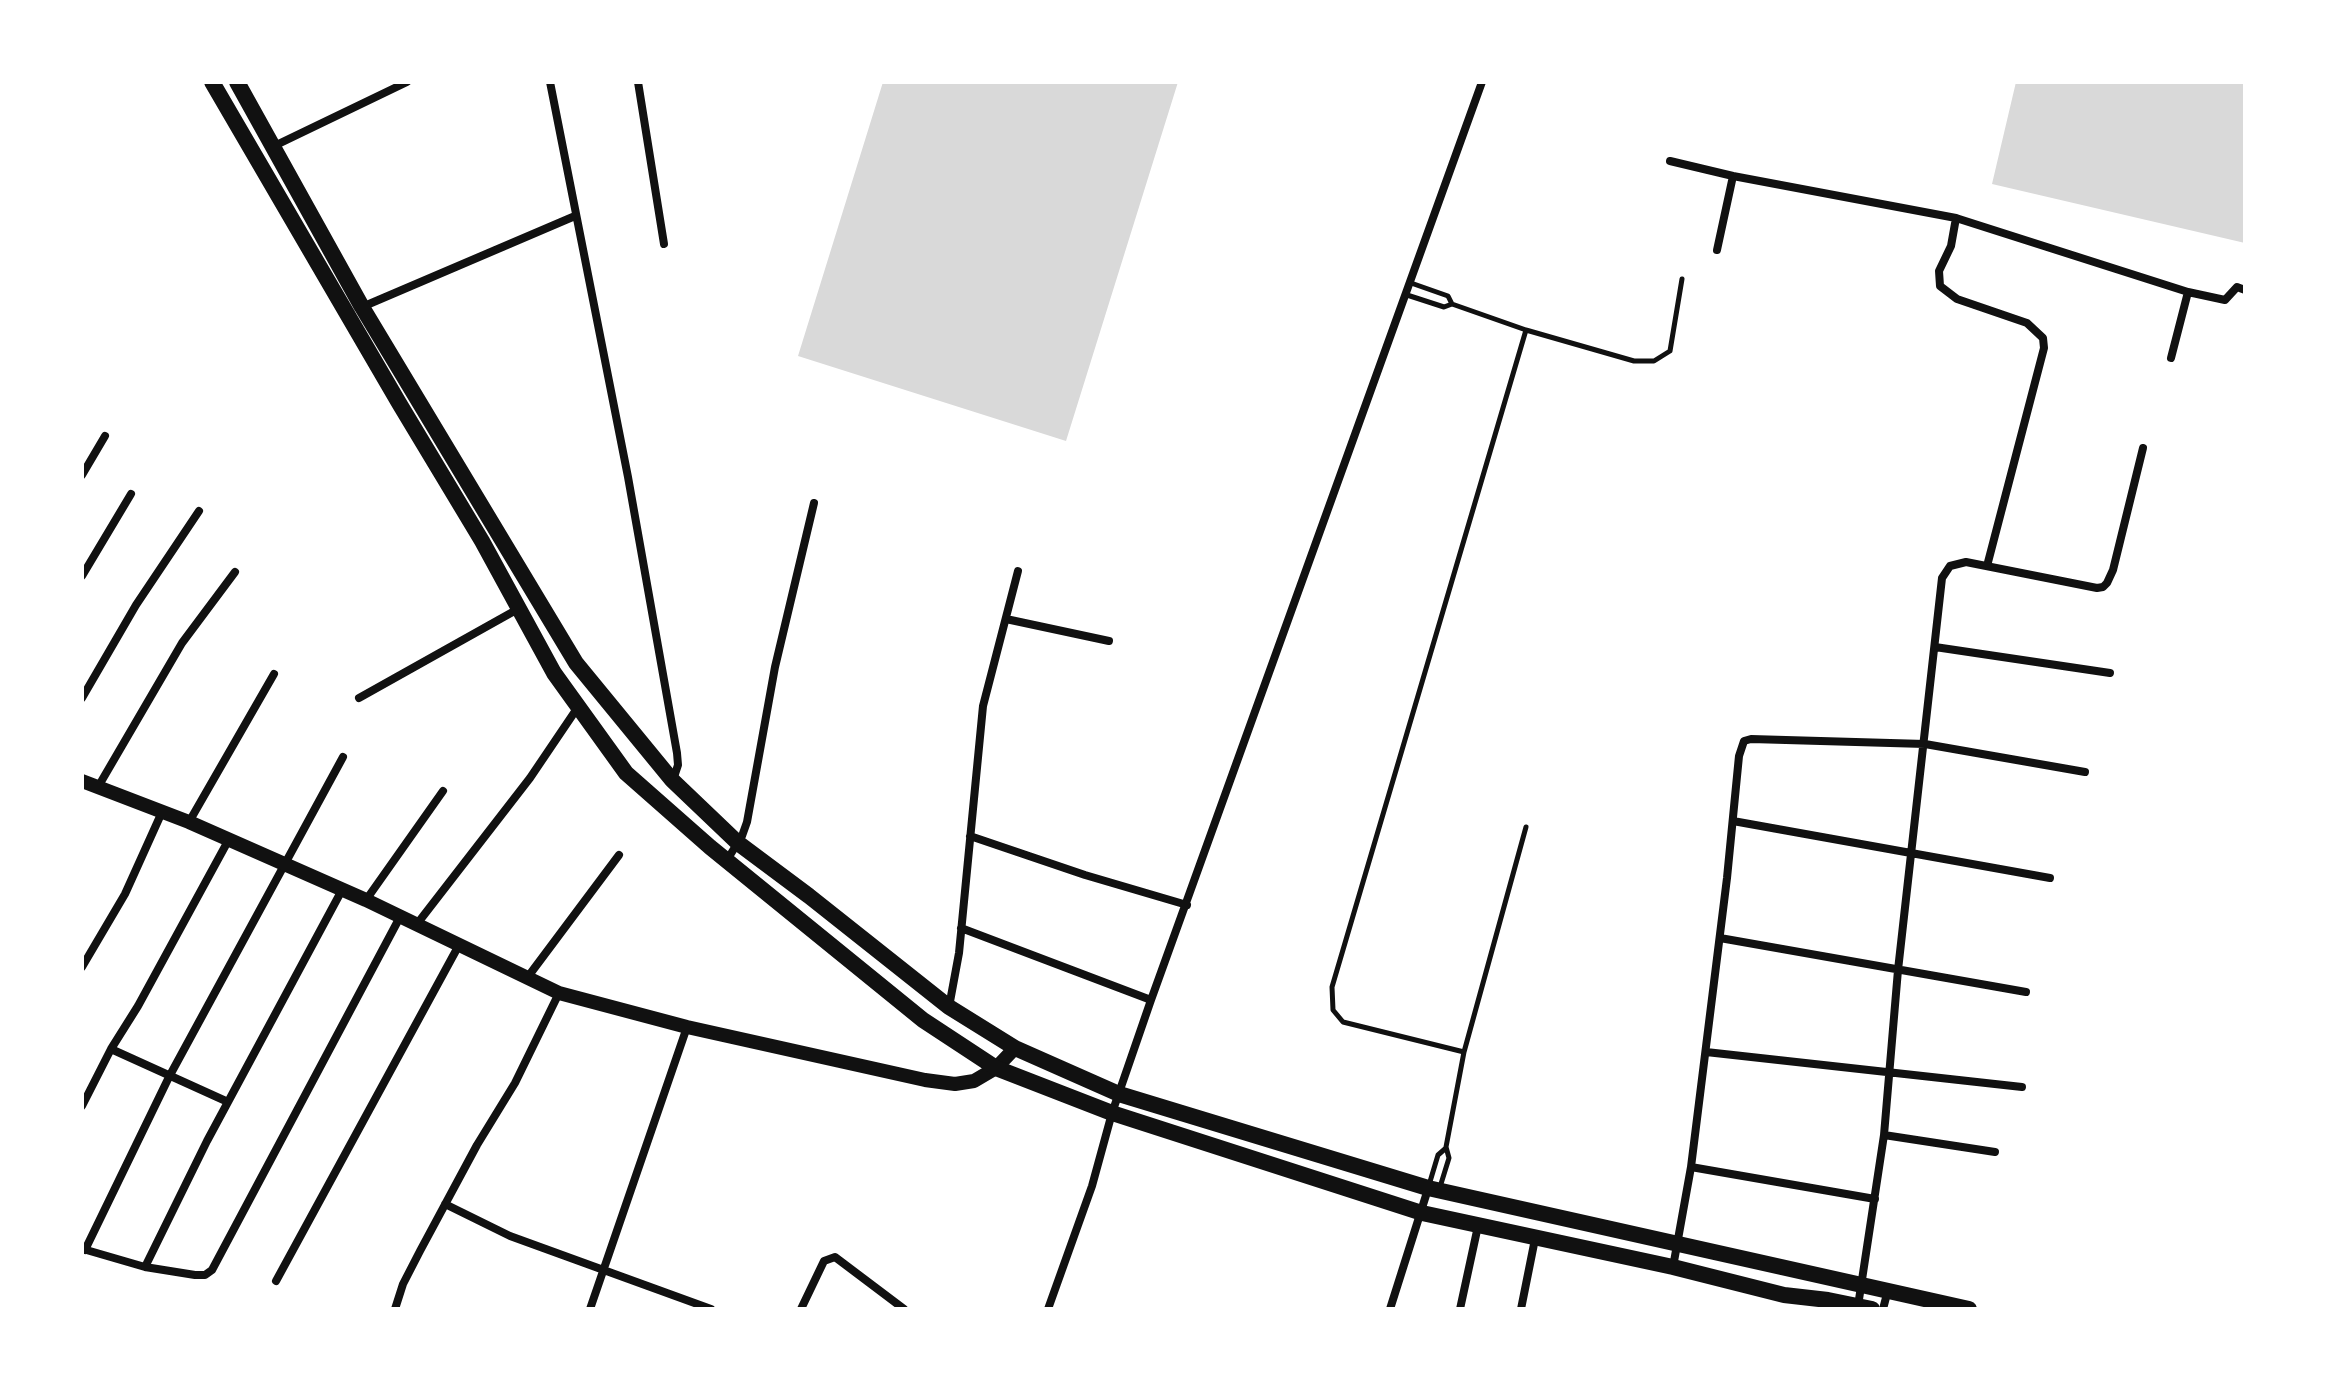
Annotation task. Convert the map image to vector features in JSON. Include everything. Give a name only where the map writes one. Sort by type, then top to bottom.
[{"type":"main road","points":[[212,82],[482,541],[554,673],[626,773],[923,1020],[996,1068],[1112,1113],[1422,1213],[1673,1267],[1782,1302],[1865,1308]]},
{"type":"main road","points":[[237,82],[362,307],[576,663],[672,780],[738,843],[949,1007],[1015,1048],[1119,1094],[1433,1189],[1969,1309]]},
{"type":"main road","points":[[399,403],[414,393]]},
{"type":"main road","points":[[82,781],[284,863],[559,993],[687,1027],[955,1084],[974,1081],[996,1068],[1015,1048]]},
{"type":"main road","points":[[1205,1143],[1211,1122]]},
{"type":"street","points":[[271,147],[407,82]]},
{"type":"street","points":[[550,82],[628,477],[677,753],[678,765],[672,780]]},
{"type":"street","points":[[638,82],[664,244]]},
{"type":"street","points":[[1048,1309],[1092,1186],[1112,1113],[1151,1000],[1482,82]]},
{"type":"street","points":[[1670,161],[1956,218],[2188,292],[2225,300],[2237,287],[2245,290]]},
{"type":"street","points":[[1717,250],[1733,176]]},
{"type":"street","points":[[362,307],[575,216]]},
{"type":"street","points":[[1956,218],[1951,246],[1939,271],[1940,286],[1957,299],[2027,323],[2043,338],[2044,348],[1987,566]]},
{"type":"street","points":[[2171,358],[2188,292]]},
{"type":"street","points":[[82,475],[105,436]]},
{"type":"street","points":[[1865,1308],[1862,1284],[1884,1135],[1898,970],[1942,578],[1950,566],[1966,562],[2103,587],[2113,570],[2143,448]]},
{"type":"street","points":[[82,576],[131,494]]},
{"type":"street","points":[[727,860],[747,822],[775,667],[814,503]]},
{"type":"street","points":[[82,698],[136,605],[199,511]]},
{"type":"street","points":[[949,1007],[957,970],[983,706],[1018,571]]},
{"type":"street","points":[[98,787],[182,643],[235,572]]},
{"type":"street","points":[[359,698],[518,609]]},
{"type":"street","points":[[1006,619],[1109,641]]},
{"type":"street","points":[[1935,647],[2110,673]]},
{"type":"street","points":[[189,822],[274,674]]},
{"type":"street","points":[[417,924],[530,778],[578,707]]},
{"type":"street","points":[[1673,1267],[1691,1167],[1739,756],[1744,741],[1925,744],[2085,772]]},
{"type":"street","points":[[343,757],[169,1077],[84,1249],[145,1267],[195,1275],[205,1275],[212,1270],[400,917]]},
{"type":"street","points":[[366,900],[443,791]]},
{"type":"street","points":[[82,967],[125,894],[162,812]]},
{"type":"street","points":[[1733,821],[2050,878]]},
{"type":"street","points":[[970,836],[1187,905]]},
{"type":"street","points":[[82,1106],[228,841]]},
{"type":"street","points":[[527,978],[619,855]]},
{"type":"street","points":[[145,1267],[228,1102],[342,890]]},
{"type":"street","points":[[961,928],[1151,1000]]},
{"type":"street","points":[[1720,938],[2026,992]]},
{"type":"street","points":[[276,1281],[459,945]]},
{"type":"street","points":[[395,1309],[403,1284],[515,1083],[559,993]]},
{"type":"street","points":[[590,1309],[687,1027]]},
{"type":"street","points":[[111,1049],[228,1102]]},
{"type":"street","points":[[1706,1052],[2022,1087]]},
{"type":"street","points":[[1884,1135],[1995,1152]]},
{"type":"street","points":[[1691,1167],[1875,1199]]},
{"type":"street","points":[[1390,1309],[1433,1189]]},
{"type":"street","points":[[445,1204],[510,1236],[711,1309]]},
{"type":"street","points":[[1460,1309],[1478,1226]]},
{"type":"street","points":[[1521,1309],[1535,1239]]},
{"type":"street","points":[[801,1309],[824,1261],[835,1257],[904,1309]]},
{"type":"street","points":[[1883,1309],[1888,1290]]},
{"type":"lane","points":[[1407,295],[1444,307],[1452,304],[1526,330],[1634,361],[1654,361],[1670,351],[1682,279]]},
{"type":"lane","points":[[1411,283],[1448,296],[1452,304]]},
{"type":"lane","points":[[1464,1052],[1343,1022],[1333,1010],[1332,987],[1526,330]]},
{"type":"lane","points":[[1433,1189],[1449,1158],[1446,1147],[1464,1052],[1526,827]]},
{"type":"lane","points":[[1433,1189],[1438,1155],[1446,1147]]},
{"type":"shaded area","points":[[883,82],[1178,82],[1066,441],[798,356]]},
{"type":"shaded area","points":[[2016,82],[2245,82],[2245,243],[1992,184]]}]
